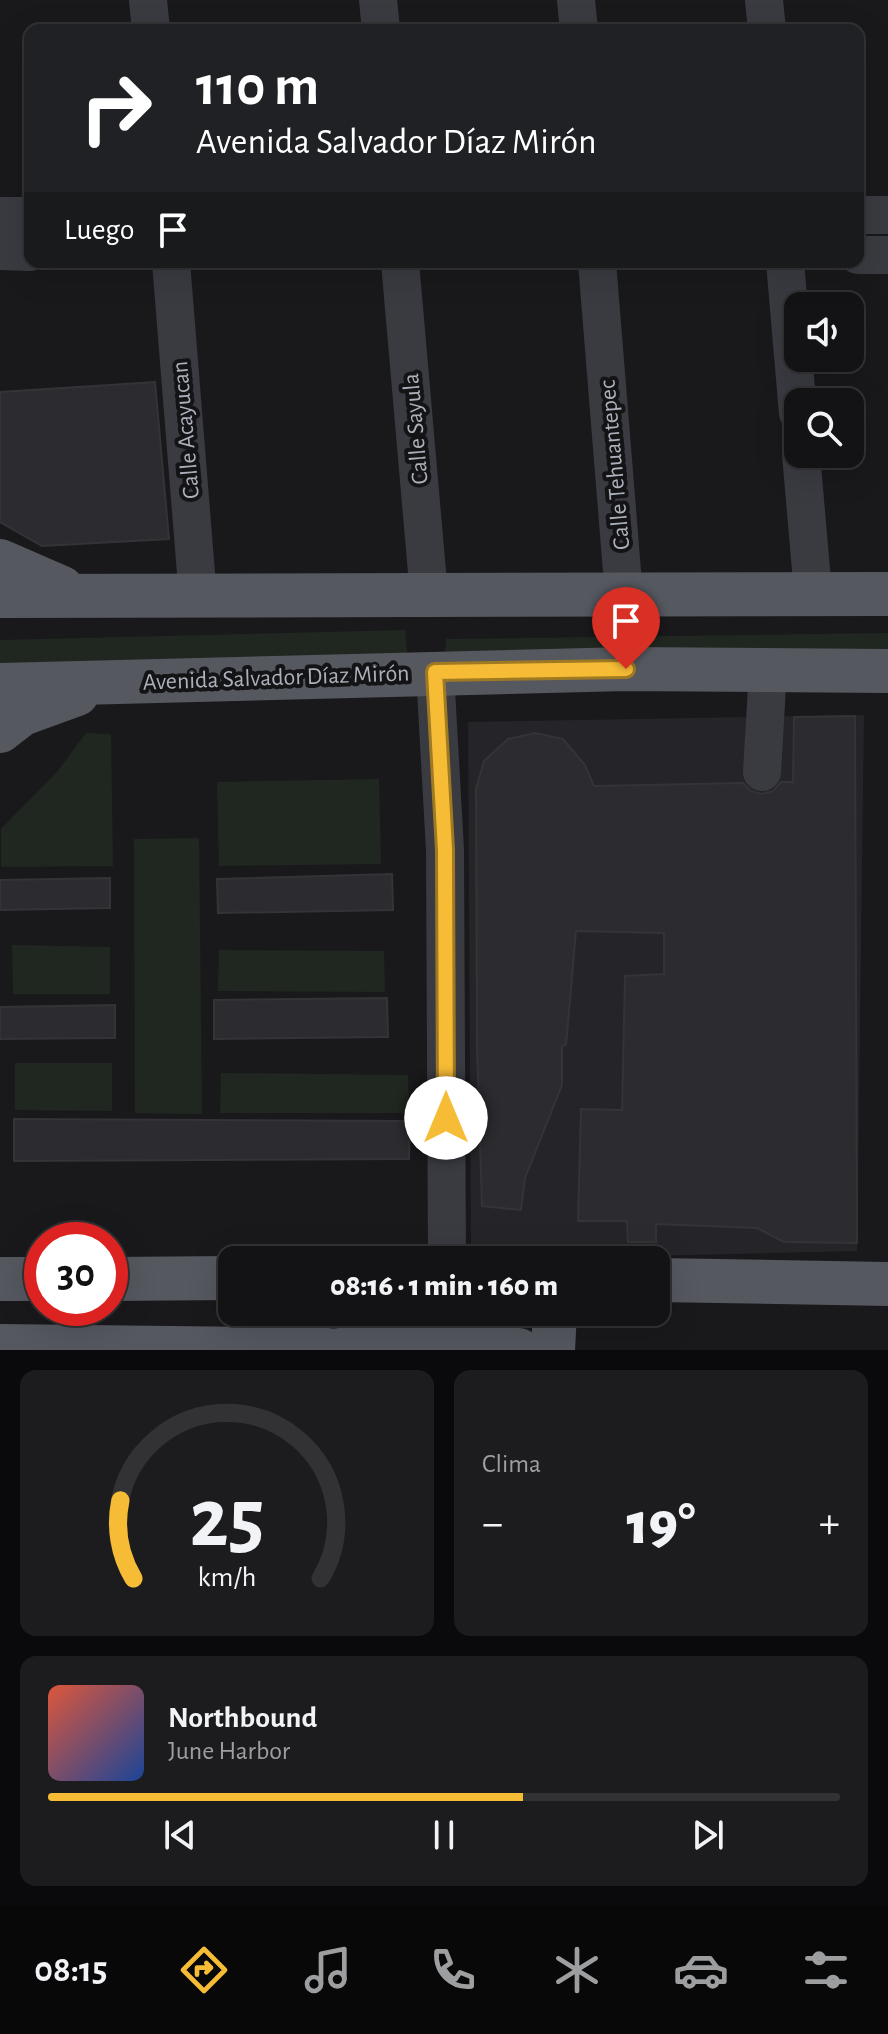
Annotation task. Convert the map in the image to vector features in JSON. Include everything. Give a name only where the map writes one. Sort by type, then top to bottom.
[{"type":"main road","points":[[0,561],[75,594]]},
{"type":"main road","points":[[0,596],[75,594],[198,598],[888,594]]},
{"type":"main road","name":"Avenida Salvador Díaz Mirón","points":[[0,685],[435,672],[626,669],[888,671]]},
{"type":"main road","points":[[0,731],[22,714],[112,682]]},
{"type":"main road","points":[[128,1279],[218,1278]]},
{"type":"main road","points":[[0,1279],[24,1279]]},
{"type":"main road","points":[[670,1280],[888,1284]]},
{"type":"main road","points":[[553,1350],[554,1326]]},
{"type":"main road","points":[[339,1350],[445,1330],[519,1350]]},
{"type":"main road","points":[[0,1346],[328,1350]]},
{"type":"street","points":[[148,0],[150,24]]},
{"type":"street","points":[[378,0],[380,24]]},
{"type":"street","points":[[576,0],[578,24]]},
{"type":"street","points":[[764,0],[766,24]]},
{"type":"street","points":[[864,215],[888,215]]},
{"type":"street","points":[[0,216],[24,216]]},
{"type":"street","points":[[0,251],[24,252]]},
{"type":"street","points":[[864,255],[888,255]]},
{"type":"street","name":"Calle Acayucan","points":[[171,268],[198,598]]},
{"type":"street","name":"Calle Sayula","points":[[401,268],[429,595]]},
{"type":"street","name":"Calle Tehuantepec","points":[[597,268],[624,596],[626,669]]},
{"type":"street","points":[[786,268],[796,388]]},
{"type":"street","points":[[802,468],[813,593]]},
{"type":"street","points":[[762,772],[768,670]]},
{"type":"street","points":[[435,672],[445,850],[447,1246]]},
{"type":"shaded area","points":[[405,630],[408,662],[0,666],[0,640]]},
{"type":"shaded area","points":[[888,633],[888,667],[444,662],[446,639]]},
{"type":"shaded area","points":[[864,715],[857,1251],[670,1255],[670,1246],[471,1246],[468,722]]},
{"type":"shaded area","points":[[86,733],[111,734],[113,866],[1,867],[1,829],[57,772]]},
{"type":"shaded area","points":[[379,779],[381,864],[219,866],[217,782]]},
{"type":"shaded area","points":[[199,838],[202,1114],[135,1113],[134,839]]},
{"type":"shaded area","points":[[12,945],[110,947],[110,994],[13,994]]},
{"type":"shaded area","points":[[219,950],[384,951],[385,992],[218,991]]},
{"type":"shaded area","points":[[15,1063],[112,1063],[112,1111],[15,1110]]},
{"type":"shaded area","points":[[221,1073],[408,1075],[409,1113],[220,1113]]},
{"type":"building","points":[[155,382],[169,539],[42,546],[0,522],[0,392]]},
{"type":"building","points":[[855,716],[857,1243],[784,1242],[757,1228],[656,1224],[656,1242],[628,1242],[627,1221],[578,1221],[581,1109],[622,1110],[625,976],[664,974],[664,933],[576,931],[566,1045],[562,1046],[562,1085],[525,1178],[521,1210],[482,1206],[477,1045],[476,789],[484,761],[508,739],[535,733],[563,739],[585,765],[594,786],[743,783],[751,791],[761,794],[773,791],[781,782],[793,782],[794,717]]},
{"type":"building","points":[[392,874],[393,910],[218,913],[217,879]]},
{"type":"building","points":[[110,878],[110,908],[0,910],[0,880]]},
{"type":"building","points":[[387,998],[388,1037],[214,1039],[214,1000]]},
{"type":"building","points":[[115,1005],[115,1038],[0,1039],[0,1007]]},
{"type":"building","points":[[14,1119],[410,1121],[409,1159],[14,1161]]},
{"type":"route","points":[[446,1118],[445,850],[435,672],[626,669]]}]
